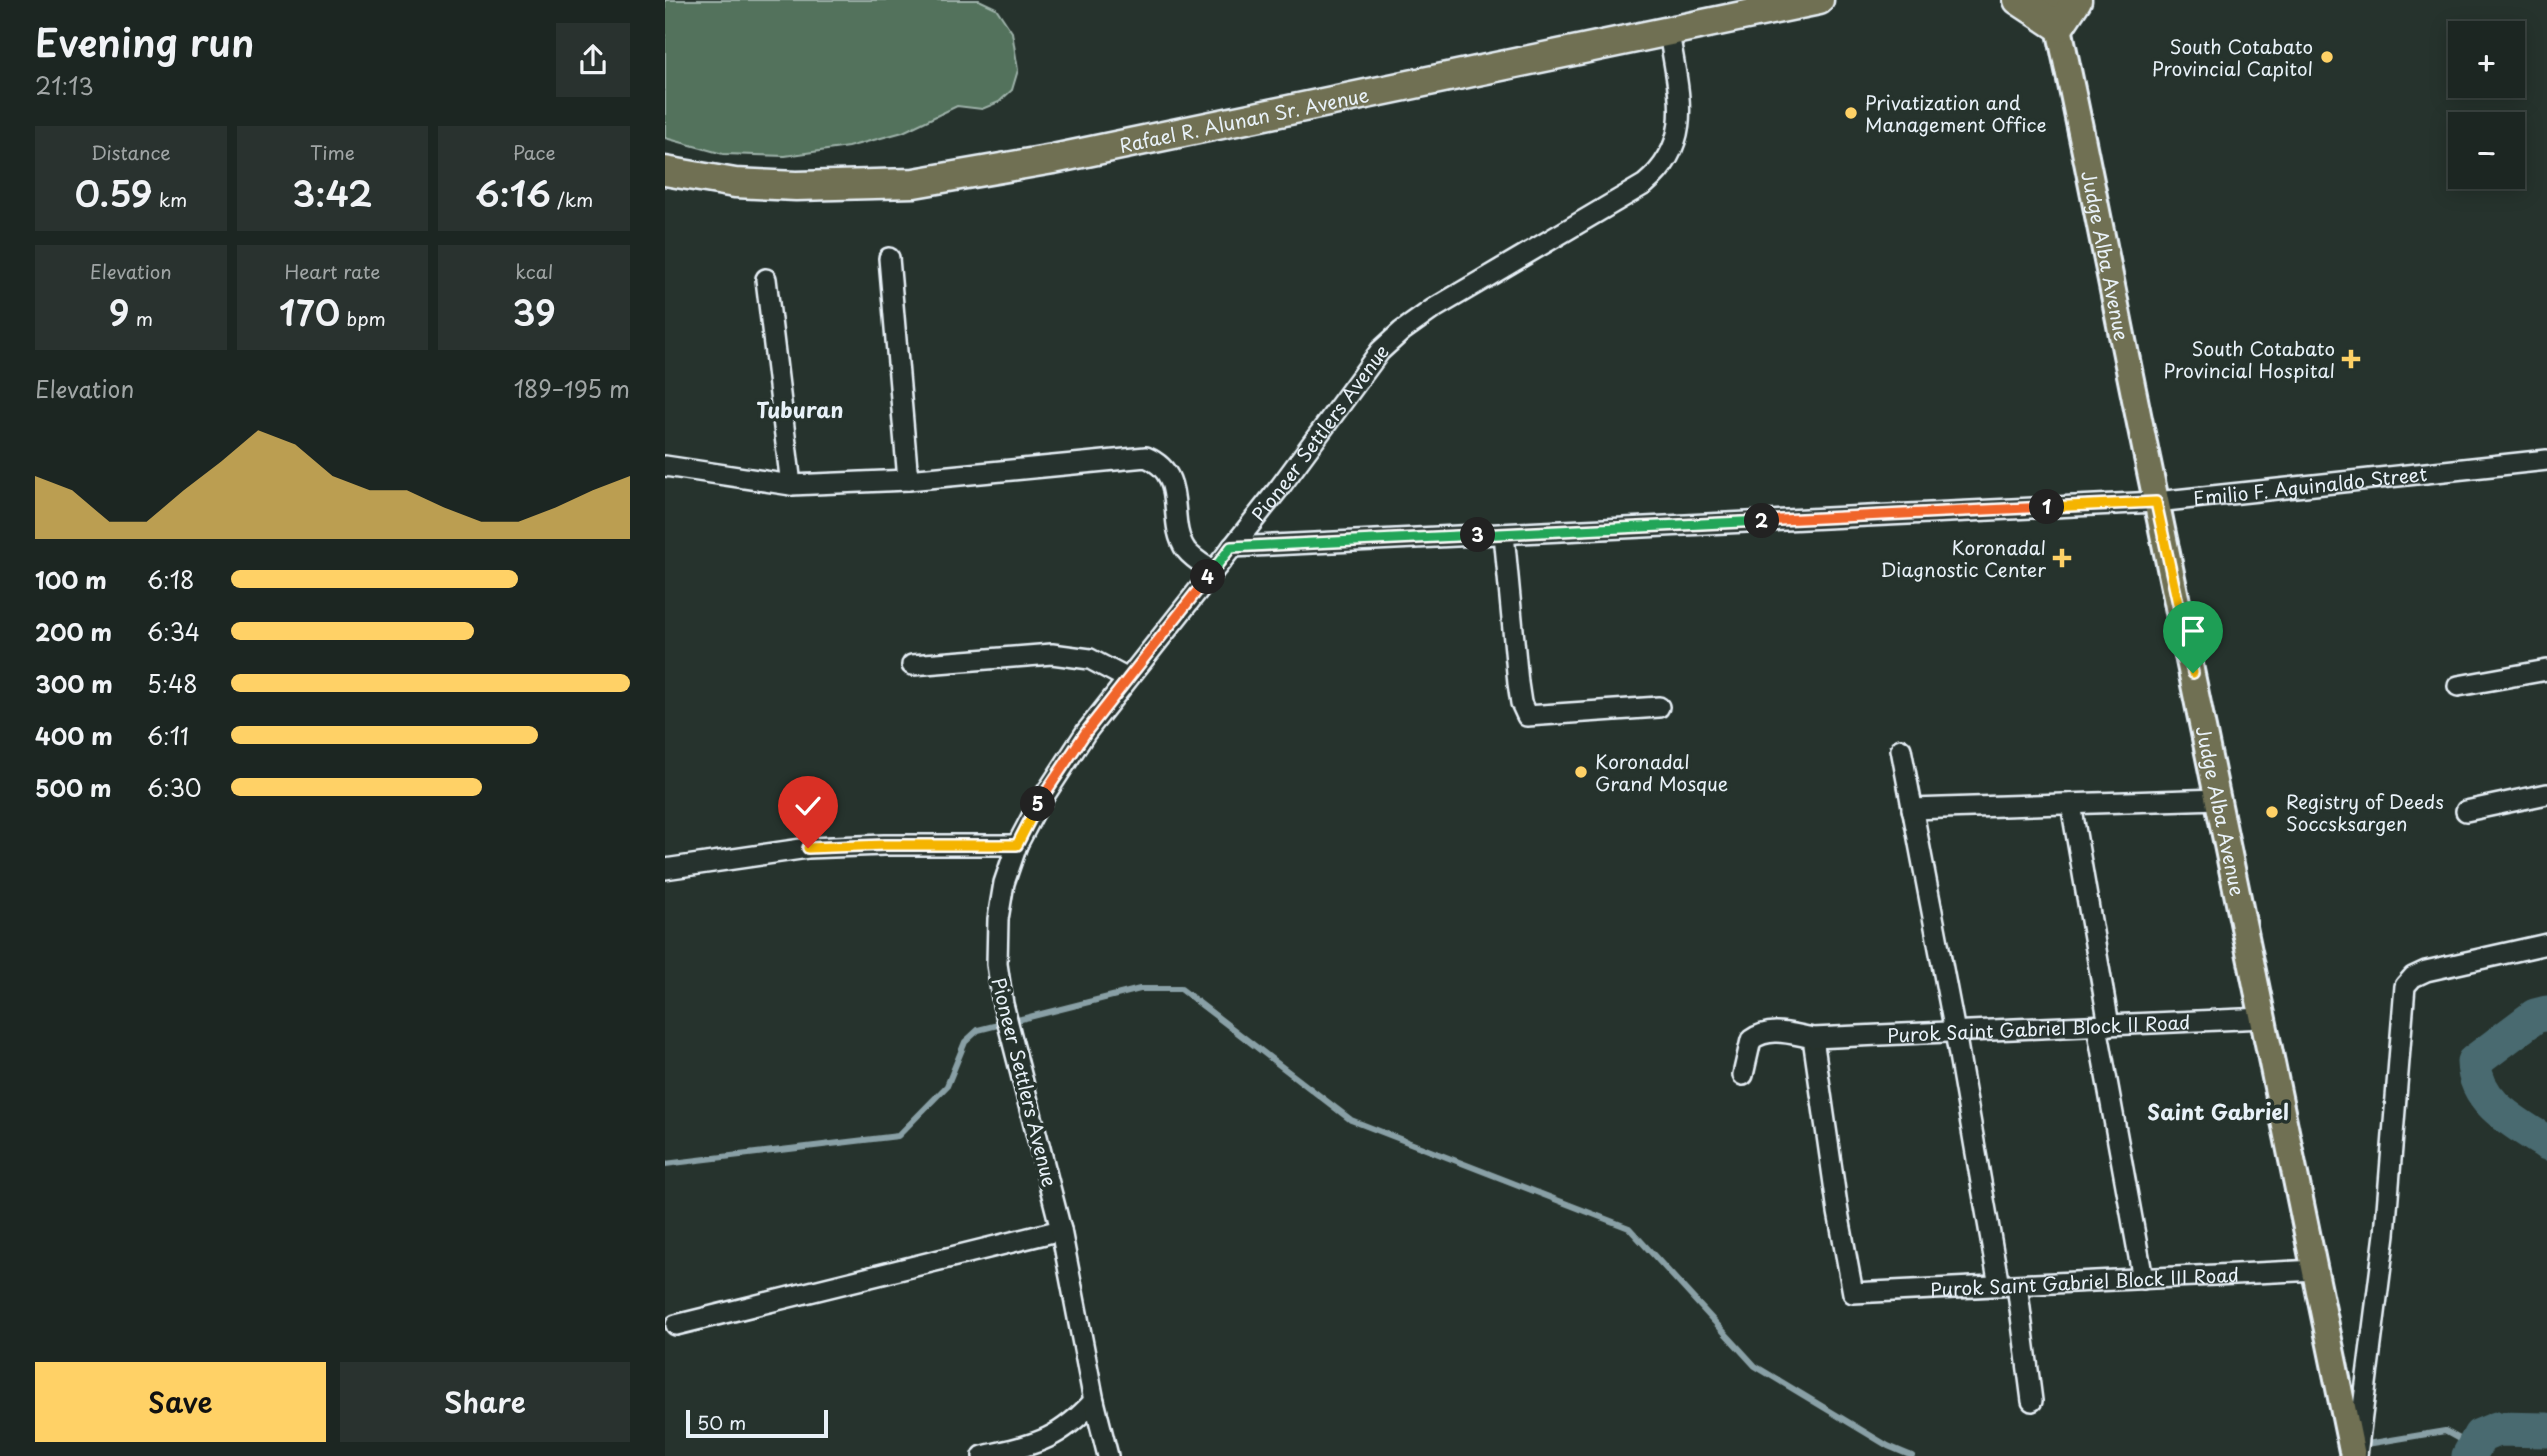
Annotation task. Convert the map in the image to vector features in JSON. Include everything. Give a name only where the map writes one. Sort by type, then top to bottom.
[{"type":"highway","name":"Rafael R. Alunan Sr. Avenue","points":[[665,171],[735,183],[796,187],[914,183],[1053,159],[1819,0]]},
{"type":"highway","points":[[2018,0],[2056,14],[2077,0]]},
{"type":"main road","name":"Judge Alba Avenue","points":[[2056,14],[2355,1456]]},
{"type":"street","name":"Pioneer Settlers Avenue","points":[[1108,1456],[1094,1402],[1061,1230],[1012,1041],[997,964],[997,919],[1004,883],[1017,845],[1055,777],[1126,678],[1319,436],[1380,351],[1433,309],[1645,184],[1659,172],[1678,139],[1681,121],[1669,31]]},
{"type":"street","points":[[889,258],[908,480]]},
{"type":"street","points":[[767,279],[791,485]]},
{"type":"street","points":[[665,466],[791,485],[908,480],[1146,457],[1155,461],[1169,476],[1174,489],[1182,541],[1187,551],[1213,571]]},
{"type":"street","name":"Emilio F. Aguinaldo Street","points":[[1231,547],[2156,502],[2547,460]]},
{"type":"street","points":[[1504,534],[1518,683],[1521,703],[1527,716],[1659,707]]},
{"type":"street","points":[[912,665],[1052,654],[1090,659],[1126,678]]},
{"type":"street","points":[[2458,686],[2547,670]]},
{"type":"street","points":[[1901,749],[1955,1032],[2032,1401]]},
{"type":"street","points":[[2466,811],[2547,794]]},
{"type":"street","points":[[1912,809],[2220,799]]},
{"type":"street","points":[[2071,804],[2143,1279]]},
{"type":"street","points":[[665,869],[808,848],[1017,845]]},
{"type":"street","points":[[2355,1456],[2385,1234],[2405,986],[2413,977],[2439,967],[2547,944]]},
{"type":"street","name":"Purok Saint Gabriel Block II Road","points":[[1743,1075],[1751,1040],[1761,1032],[1776,1031],[1813,1038],[2265,1018]]},
{"type":"street","name":"Purok Saint Gabriel Block III Road","points":[[1813,1038],[1838,1212],[1853,1293],[2316,1270]]},
{"type":"street","points":[[676,1325],[1061,1230]]},
{"type":"street","points":[[983,1456],[1026,1446],[1057,1434],[1070,1426],[1094,1402]]},
{"type":"green space","points":[[665,0],[979,0],[996,8],[1012,32],[1018,70],[1012,90],[999,102],[982,109],[957,106],[903,132],[848,147],[785,156],[723,154],[665,138]]},
{"type":"waterway","points":[[665,1164],[898,1136],[947,1086],[965,1042],[978,1030],[1140,989],[1181,989],[1351,1120],[1629,1228],[1755,1366],[1888,1446],[1912,1456]]},
{"type":"waterway","points":[[2547,1013],[2535,1016],[2474,1062],[2481,1089],[2489,1100],[2511,1119],[2547,1143]]},
{"type":"waterway","points":[[2469,1456],[2480,1436],[2497,1429],[2547,1430]]},
{"type":"waterway","points":[[2367,1444],[2445,1431],[2474,1447]]},
{"type":"place","name":"South Cotabato Provincial Capitol","points":[[2327,57]]},
{"type":"place","name":"Privatization and Management Office","points":[[1851,113]]},
{"type":"place","name":"South Cotabato Provincial Hospital","points":[[2351,359]]},
{"type":"place","name":"Koronadal Diagnostic Center","points":[[2062,558]]},
{"type":"place","name":"Koronadal Grand Mosque","points":[[1581,772]]},
{"type":"place","name":"Registry of Deeds Soccsksargen","points":[[2272,812]]},
{"type":"district","name":"Tuburan","points":[[800,409]]},
{"type":"district","name":"Saint Gabriel","points":[[2218,1111]]},
{"type":"route","points":[[808,848],[1017,845],[1055,777],[1086,732],[1231,547],[2156,502],[2193,673]]}]
